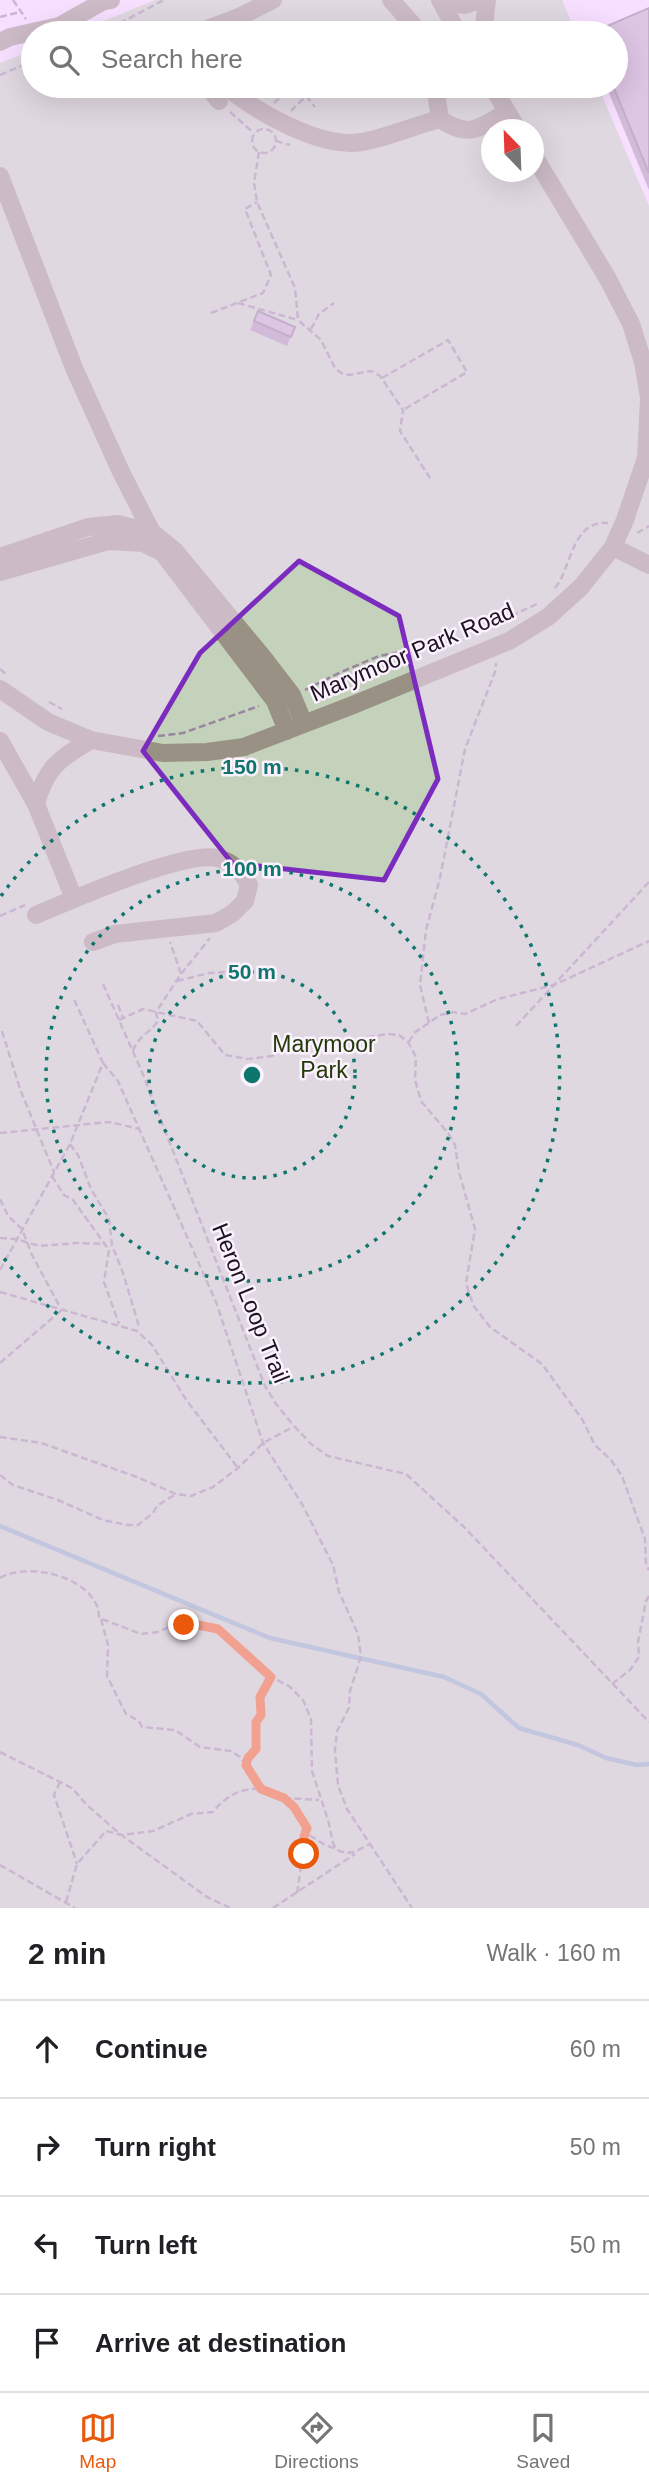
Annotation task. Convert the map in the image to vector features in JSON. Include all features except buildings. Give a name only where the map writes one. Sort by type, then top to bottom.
[{"type":"street","points":[[68,21],[104,1],[111,0]]},
{"type":"street","points":[[223,21],[239,17],[273,0]]},
{"type":"street","points":[[391,0],[410,21]]},
{"type":"street","points":[[440,1],[465,5],[480,0]]},
{"type":"street","points":[[485,21],[487,0]]},
{"type":"street","points":[[440,1],[451,21]]},
{"type":"street","points":[[0,42],[21,35]]},
{"type":"street","points":[[236,98],[274,118],[331,141],[361,142],[390,136],[440,118]]},
{"type":"street","points":[[437,98],[440,118],[456,130],[484,126],[507,112]]},
{"type":"street","points":[[499,98],[511,119]]},
{"type":"street","name":"Marymoor Park Road","points":[[5,683],[48,722],[91,740],[163,752],[207,752],[244,747],[496,646],[548,617],[581,587],[613,547],[625,520],[646,458],[649,398],[643,362],[631,324],[608,279],[544,173]]},
{"type":"street","points":[[0,176],[74,368],[121,472],[162,552],[275,701],[287,731]]},
{"type":"street","points":[[0,557],[88,527],[118,524],[153,533],[175,551],[262,656],[292,695],[304,724]]},
{"type":"street","points":[[0,572],[108,541],[143,543],[162,552]]},
{"type":"street","points":[[613,547],[649,565]]},
{"type":"street","points":[[36,804],[41,784],[50,768],[91,740]]},
{"type":"street","points":[[0,741],[36,804],[74,899]]},
{"type":"street","points":[[34,909],[74,899],[189,859],[216,858],[240,868],[249,885],[245,901],[233,914],[216,923],[115,934],[93,942]]},
{"type":"path","points":[[13,0],[24,17]]},
{"type":"path","points":[[125,21],[164,0]]},
{"type":"path","points":[[0,17],[20,12]]},
{"type":"path","points":[[0,75],[21,66]]},
{"type":"path","points":[[270,107],[279,98]]},
{"type":"path","points":[[289,114],[304,98]]},
{"type":"path","points":[[308,98],[316,107]]},
{"type":"path","points":[[259,129],[268,129],[275,136],[275,146],[268,152],[259,152],[252,146],[252,136],[259,129]]},
{"type":"path","points":[[259,152],[254,183],[257,202],[295,288],[297,319],[293,327]]},
{"type":"path","points":[[211,313],[263,293],[271,275],[245,209],[257,202]]},
{"type":"path","points":[[238,303],[297,319],[321,340],[335,368],[341,373],[349,375],[371,371],[382,379],[402,410],[400,431],[430,478]]},
{"type":"path","points":[[310,329],[319,314],[334,303]]},
{"type":"path","points":[[382,379],[448,340],[467,372],[402,410]]},
{"type":"path","points":[[548,595],[563,577],[567,559],[582,534],[602,522],[614,525]]},
{"type":"path","points":[[634,534],[649,526]]},
{"type":"path","points":[[300,692],[379,656],[441,644],[476,632],[538,604]]},
{"type":"path","points":[[429,1023],[420,985],[426,930],[440,878],[465,749],[495,672],[496,646]]},
{"type":"path","points":[[0,669],[5,683]]},
{"type":"path","points":[[41,698],[63,710]]},
{"type":"path","points":[[152,736],[183,733],[263,705]]},
{"type":"path","points":[[516,1026],[649,882]]},
{"type":"path","points":[[0,916],[34,909]]},
{"type":"path","points":[[170,929],[171,948],[181,974]]},
{"type":"path","points":[[133,1053],[139,1038],[152,1030],[158,1021],[156,1012],[181,974],[213,935]]},
{"type":"path","points":[[408,1042],[414,1033],[440,1014],[465,1014],[498,999],[554,985],[649,941]]},
{"type":"path","points":[[177,981],[209,973],[230,972]]},
{"type":"path","points":[[103,984],[121,1019]]},
{"type":"path","points":[[73,997],[103,1063],[118,1082],[216,1302],[263,1443],[302,1504],[333,1565],[339,1592],[358,1634],[362,1657],[350,1691],[349,1708],[338,1731],[335,1750],[338,1785],[346,1809],[412,1908]]},
{"type":"path","points":[[118,1005],[121,1019]]},
{"type":"path","points":[[121,1019],[143,1009],[197,1021],[225,1055],[248,1059],[272,1056],[304,1040],[339,1041],[388,1034],[399,1035],[408,1042],[416,1057],[415,1080],[421,1101],[448,1133],[455,1146],[475,1229],[466,1283],[473,1305],[490,1327],[542,1364],[582,1419],[595,1445],[611,1460],[622,1476],[645,1539],[646,1564],[649,1570]]},
{"type":"path","name":"Heron Loop Trail","points":[[121,1019],[265,1386],[276,1404],[311,1444],[328,1456],[406,1475],[464,1527],[649,1722]]},
{"type":"path","points":[[2,1031],[20,1089],[53,1174],[64,1195],[73,1200],[109,1250],[104,1282],[119,1325]]},
{"type":"path","points":[[0,1270],[70,1144],[103,1063]]},
{"type":"path","points":[[0,1133],[109,1122],[140,1129]]},
{"type":"path","points":[[70,1144],[78,1156],[91,1189],[109,1219],[112,1245],[131,1298],[138,1323],[137,1331]]},
{"type":"path","points":[[0,1199],[8,1216],[22,1229],[26,1242],[62,1308]]},
{"type":"path","points":[[0,1238],[39,1246],[77,1243],[112,1245]]},
{"type":"path","points":[[0,1292],[137,1331],[152,1345],[187,1401],[237,1468]]},
{"type":"path","points":[[0,1363],[62,1308]]},
{"type":"path","points":[[0,1437],[41,1443],[137,1477],[176,1494],[191,1496],[213,1487],[263,1443],[294,1426]]},
{"type":"path","points":[[0,1475],[13,1485],[58,1500],[103,1520],[127,1525],[138,1525],[153,1513],[157,1506],[176,1494]]},
{"type":"path","points":[[0,1578],[14,1572],[41,1570],[77,1583],[97,1604],[108,1645],[107,1676],[127,1714],[139,1721],[142,1727],[175,1730],[201,1747],[231,1751],[246,1765],[261,1789]]},
{"type":"path","points":[[612,1684],[630,1670],[639,1657],[638,1642],[649,1596]]},
{"type":"path","points":[[101,1619],[141,1634],[157,1632],[177,1624],[218,1629],[271,1677],[289,1686],[300,1696],[311,1719],[312,1772],[333,1843],[338,1850]]},
{"type":"path","points":[[246,1765],[256,1749],[256,1722],[261,1715],[260,1697],[271,1677]]},
{"type":"path","points":[[0,1752],[72,1788],[87,1805],[122,1835],[207,1897],[230,1908]]},
{"type":"path","points":[[60,1782],[54,1795],[76,1864]]},
{"type":"path","points":[[66,1902],[76,1864],[106,1831],[122,1835],[153,1831],[191,1814],[213,1812],[226,1798],[253,1788],[284,1798],[321,1800]]},
{"type":"path","points":[[284,1798],[294,1807],[311,1836],[325,1846],[346,1853],[362,1849]]},
{"type":"path","points":[[297,1893],[307,1828]]},
{"type":"path","points":[[274,1908],[370,1844]]},
{"type":"path","points":[[0,1865],[75,1908]]},
{"type":"highlighted area","points":[[299,561],[399,616],[438,779],[384,880],[232,863],[143,751],[200,653]]},
{"type":"green space","points":[[155,0],[562,0],[571,21],[103,21]]},
{"type":"green space","name":"Marymoor Park","points":[[21,55],[21,98],[603,98],[649,206],[649,1908],[0,1908],[0,63]]},
{"type":"waterway","points":[[0,1526],[270,1638],[444,1677],[481,1694],[519,1728],[578,1745],[606,1758],[637,1765],[649,1764]]},
{"type":"route","points":[[184,1625],[218,1629],[271,1677],[260,1697],[261,1715],[256,1722],[256,1749],[246,1765],[261,1789],[284,1798],[294,1807],[307,1828],[304,1854]]}]
